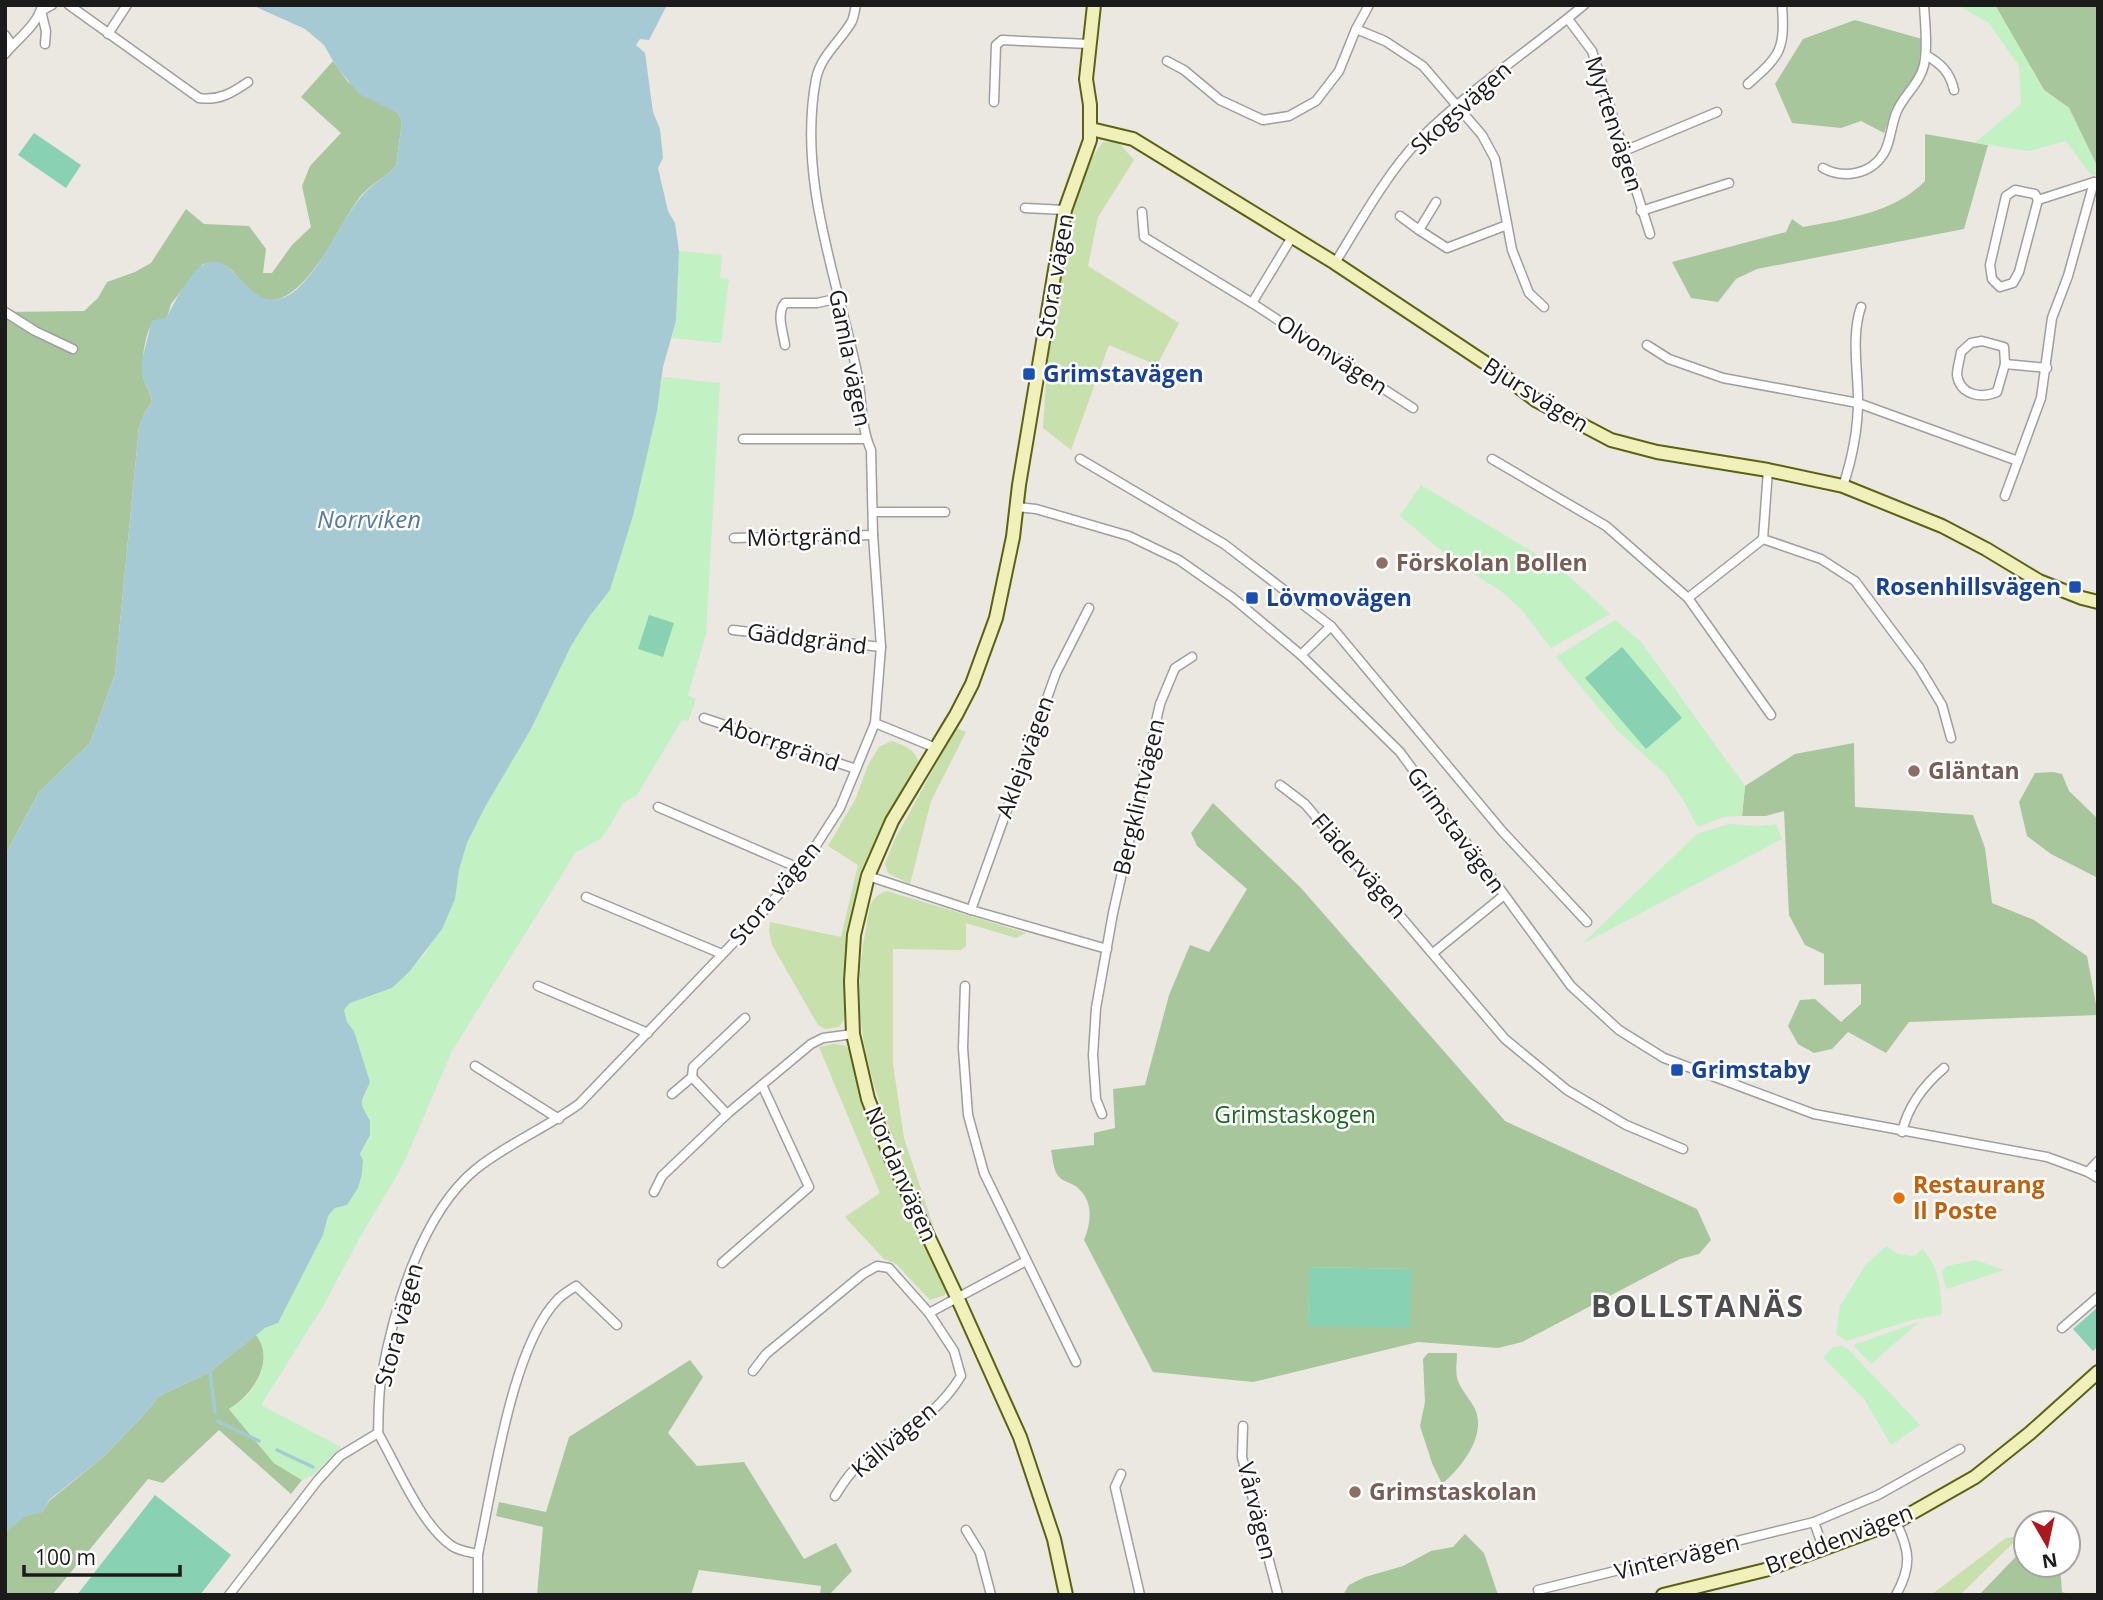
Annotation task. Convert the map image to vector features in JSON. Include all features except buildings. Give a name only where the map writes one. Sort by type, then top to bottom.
[{"type":"street","points":[[5,54],[28,29],[41,8],[52,5]]},
{"type":"street","points":[[69,5],[199,98],[214,100],[248,82]]},
{"type":"street","points":[[108,34],[127,5]]},
{"type":"street","name":"Gamla vägen","points":[[856,5],[852,21],[830,48],[817,75],[811,125],[813,173],[826,246],[858,380],[866,439],[871,450],[873,536],[881,647],[875,723]]},
{"type":"street","points":[[1091,129],[1086,79],[1094,5]]},
{"type":"street","points":[[1167,61],[1184,70],[1220,100],[1263,120],[1289,116],[1315,101],[1339,71],[1369,5]]},
{"type":"street","name":"Skogsvägen","points":[[1335,263],[1374,199],[1417,142],[1458,105],[1584,5]]},
{"type":"street","points":[[1748,84],[1778,55],[1784,35],[1782,5]]},
{"type":"street","points":[[1823,167],[1835,174],[1854,174],[1870,167],[1884,153],[1897,110],[1924,68],[1924,5]]},
{"type":"street","points":[[41,8],[46,31],[45,44]]},
{"type":"street","name":"Myrtenvägen","points":[[1568,19],[1592,51],[1650,234]]},
{"type":"street","points":[[1356,29],[1385,41],[1423,66],[1482,135],[1495,159],[1512,250],[1529,293],[1544,307]]},
{"type":"street","points":[[5,35],[12,45]]},
{"type":"street","points":[[993,102],[996,45],[1002,40],[1089,44]]},
{"type":"street","points":[[1926,55],[1941,65],[1952,78],[1954,90]]},
{"type":"street","points":[[1624,151],[1717,112]]},
{"type":"street","name":"Stora vägen","points":[[936,748],[972,684],[986,650],[1006,578],[1065,210],[1090,141],[1091,129]]},
{"type":"street","name":"Bjursvägen","points":[[1091,129],[1133,139],[1335,263],[1538,401],[1600,435],[1657,452],[1768,470],[1843,486],[1942,526],[2039,581],[2098,602]]},
{"type":"street","points":[[2005,496],[2041,398],[2052,318],[2068,276],[2094,182],[2038,200]]},
{"type":"street","points":[[1641,211],[1729,183]]},
{"type":"street","points":[[2015,190],[2035,194],[2038,200],[2019,272],[2013,283],[2000,287],[1992,279],[1990,265],[2006,196],[2015,190]]},
{"type":"street","points":[[1419,230],[1437,202]]},
{"type":"street","points":[[1025,208],[1065,210]]},
{"type":"street","name":"Olvonvägen","points":[[1142,212],[1144,237],[1252,303],[1413,408]]},
{"type":"street","points":[[1400,216],[1447,248],[1507,225]]},
{"type":"street","name":"Olvonvägen","points":[[1252,303],[1292,237]]},
{"type":"street","points":[[785,345],[781,313],[781,307],[785,303],[817,303],[840,298]]},
{"type":"street","points":[[1843,486],[1855,434],[1858,403],[1856,321],[1861,307]]},
{"type":"street","points":[[5,312],[35,331],[73,349]]},
{"type":"street","points":[[1982,341],[2004,347],[2005,364],[1997,392],[1987,397],[1974,395],[1962,387],[1957,374],[1961,352],[1971,343],[1982,341]]},
{"type":"street","points":[[1647,345],[1669,359],[1723,378],[1858,403],[2018,461]]},
{"type":"street","points":[[2005,364],[2047,368]]},
{"type":"street","points":[[743,439],[866,439]]},
{"type":"street","points":[[1080,459],[1224,544],[1331,626],[1502,831],[1587,922]]},
{"type":"street","points":[[1492,459],[1606,526],[1688,598],[1771,715]]},
{"type":"street","points":[[1688,598],[1763,539],[1768,470]]},
{"type":"street","name":"Grimstavägen","points":[[1017,507],[1035,509],[1129,536],[1179,560],[1233,598],[1301,655],[1400,751],[1571,986],[1619,1030],[1664,1058],[1814,1114],[2047,1157],[2098,1178]]},
{"type":"street","points":[[873,512],[945,512]]},
{"type":"street","name":"Mörtgränd","points":[[734,538],[873,536]]},
{"type":"street","points":[[1763,539],[1821,559],[1855,581],[1912,657],[1942,705],[1951,738]]},
{"type":"street","name":"Aklejavägen","points":[[971,910],[1056,673],[1089,608]]},
{"type":"street","points":[[1301,655],[1331,626]]},
{"type":"street","name":"Gäddgränd","points":[[733,630],[881,647]]},
{"type":"street","name":"Bergklintvägen","points":[[1102,1114],[1096,1099],[1093,1055],[1096,1008],[1107,949],[1160,704],[1175,668],[1192,657]]},
{"type":"street","name":"Aborrgränd","points":[[704,718],[856,769]]},
{"type":"street","points":[[875,723],[936,748]]},
{"type":"street","name":"Stora vägen","points":[[378,1433],[381,1376],[409,1277],[428,1230],[445,1203],[473,1171],[579,1104],[801,869],[840,808],[875,723]]},
{"type":"street","name":"Nordanvägen","points":[[936,748],[892,821],[868,876],[854,935],[851,981],[853,1034],[868,1100],[891,1158],[1020,1437],[1054,1539],[1066,1595]]},
{"type":"street","name":"Flädervägen","points":[[1280,785],[1305,804],[1505,1039],[1567,1090],[1626,1125],[1683,1149]]},
{"type":"street","points":[[658,807],[801,869]]},
{"type":"street","points":[[868,876],[971,910],[1107,949]]},
{"type":"street","points":[[1433,953],[1503,896]]},
{"type":"street","points":[[586,897],[722,954]]},
{"type":"street","points":[[538,986],[648,1033]]},
{"type":"street","points":[[965,986],[963,1048],[968,1115],[984,1173],[1076,1362]]},
{"type":"street","points":[[672,1094],[692,1077],[693,1067],[746,1018]]},
{"type":"street","points":[[654,1192],[662,1176],[727,1114],[811,1044],[823,1038],[853,1034]]},
{"type":"street","points":[[475,1066],[559,1119]]},
{"type":"street","points":[[1902,1132],[1905,1117],[1928,1081],[1944,1068]]},
{"type":"street","points":[[692,1077],[727,1114]]},
{"type":"street","points":[[722,1263],[808,1187],[762,1085]]},
{"type":"street","points":[[2088,1172],[2098,1161]]},
{"type":"street","points":[[929,1313],[1026,1261]]},
{"type":"street","name":"Källvägen","points":[[753,1371],[766,1354],[863,1274],[877,1266],[889,1268],[929,1313],[954,1351],[961,1376],[954,1389],[912,1429],[853,1470],[835,1496]]},
{"type":"street","points":[[478,1595],[478,1554],[520,1368],[540,1326],[558,1299],[576,1286],[617,1325]]},
{"type":"street","points":[[2062,1328],[2098,1297]]},
{"type":"street","name":"Breddenvägen","points":[[1663,1595],[1765,1570],[1896,1522],[1975,1477],[2030,1433],[2098,1372]]},
{"type":"street","name":"Vårvägen","points":[[1243,1426],[1242,1457],[1278,1595]]},
{"type":"street","points":[[229,1595],[318,1480],[340,1456],[378,1433],[437,1534],[455,1548],[478,1554]]},
{"type":"street","name":"Vintervägen","points":[[1538,1590],[1814,1522],[1878,1495],[1961,1449]]},
{"type":"street","points":[[1121,1474],[1115,1487],[1140,1595]]},
{"type":"street","points":[[1814,1522],[1824,1550]]},
{"type":"street","points":[[1896,1522],[1903,1537],[1909,1564],[1896,1595]]},
{"type":"street","points":[[966,1530],[980,1553],[991,1595]]},
{"type":"green space","points":[[1957,5],[1995,5],[2044,90],[2069,108],[2098,168],[2098,176],[2090,174],[2066,141],[2029,151],[1975,143],[2021,104],[2019,66],[1989,23]]},
{"type":"green space","points":[[1995,5],[2098,5],[2098,168],[2069,108],[2044,90]]},
{"type":"green space","points":[[1855,20],[1922,39],[1918,71],[1890,116],[1884,133],[1861,121],[1841,128],[1792,123],[1775,84],[1803,39]]},
{"type":"green space","points":[[333,61],[348,82],[398,113],[402,122],[396,166],[359,198],[311,273],[300,286],[287,295],[274,300],[263,299],[254,294],[231,270],[214,262],[202,265],[171,304],[167,318],[152,324],[144,349],[143,370],[152,402],[139,427],[115,674],[90,743],[39,792],[5,855],[5,312],[84,311],[98,298],[107,282],[151,263],[186,209],[204,224],[249,226],[266,249],[263,273],[272,273],[292,245],[311,227],[302,186],[310,166],[341,133],[301,97]]},
{"type":"green space","points":[[34,133],[81,165],[66,188],[18,155]]},
{"type":"green space","points":[[1925,134],[1988,145],[1964,229],[1757,269],[1736,279],[1718,302],[1691,298],[1672,262],[1786,232],[1792,219],[1803,227],[1836,221],[1884,208],[1913,192],[1925,181]]},
{"type":"green space","points":[[1117,141],[1134,160],[1098,217],[1088,266],[1179,323],[1157,365],[1109,345],[1071,450],[1043,428],[1056,279],[1073,203],[1086,169],[1103,142]]},
{"type":"green space","points":[[679,251],[722,255],[720,278],[729,279],[721,343],[672,338],[676,321]]},
{"type":"green space","points":[[663,377],[720,383],[706,634],[688,695],[696,699],[688,721],[682,720],[637,795],[623,803],[602,838],[576,852],[452,1051],[403,1165],[325,1303],[261,1405],[341,1447],[313,1475],[302,1480],[274,1463],[229,1409],[247,1396],[254,1387],[263,1366],[264,1355],[256,1335],[278,1323],[323,1235],[328,1216],[335,1208],[370,1135],[370,1121],[362,1106],[362,1099],[367,1092],[366,1070],[354,1031],[347,1022],[344,1010],[350,1003],[392,988],[426,953],[467,843],[485,807],[531,729],[571,646],[610,590],[633,516]]},
{"type":"green space","points":[[1421,485],[1561,569],[1610,614],[1551,648],[1521,609],[1501,591],[1456,563],[1400,516]]},
{"type":"green space","points":[[649,615],[674,623],[663,657],[638,649]]},
{"type":"green space","points":[[1615,620],[1640,641],[1745,786],[1742,816],[1723,817],[1698,827],[1664,773],[1618,731],[1556,657]]},
{"type":"green space","points":[[1622,647],[1682,718],[1646,749],[1585,678]]},
{"type":"green space","points":[[956,728],[966,732],[931,801],[910,884],[888,873],[885,864],[895,839]]},
{"type":"green space","points":[[892,741],[912,751],[919,763],[877,837],[860,881],[847,939],[844,1019],[839,1027],[825,1029],[818,1025],[772,945],[770,922],[841,937],[858,865],[828,846],[856,798],[868,765],[879,747]]},
{"type":"green space","points":[[1854,743],[1855,807],[1973,815],[1985,848],[1992,903],[2034,920],[2087,956],[2098,1015],[1909,1022],[1886,1053],[1848,1032],[1832,1049],[1814,1053],[1798,1044],[1788,1026],[1800,1000],[1815,999],[1841,1022],[1861,1004],[1861,984],[1824,985],[1824,954],[1805,945],[1789,915],[1784,811],[1766,816],[1742,816],[1745,786],[1795,754]]},
{"type":"green space","points":[[2035,773],[2062,774],[2069,791],[2098,819],[2098,878],[2051,854],[2027,836],[2019,802]]},
{"type":"green space","name":"Grimstaskogen","points":[[1213,803],[1301,888],[1505,1121],[1697,1209],[1711,1240],[1699,1254],[1680,1259],[1522,1342],[1498,1348],[1418,1342],[1253,1382],[1153,1372],[1084,1240],[1090,1213],[1087,1200],[1076,1186],[1059,1177],[1054,1168],[1051,1150],[1094,1145],[1094,1133],[1115,1128],[1113,1089],[1145,1085],[1169,995],[1190,945],[1209,952],[1247,889],[1197,846],[1191,833]],"holes":[[[1310,1267],[1411,1269],[1308,1326]]]},
{"type":"green space","points":[[1729,824],[1776,824],[1782,839],[1582,944],[1697,834]]},
{"type":"green space","points":[[887,891],[1026,933],[1016,938],[966,923],[966,946],[961,950],[893,949],[893,1064],[904,1138],[935,1231],[887,1121],[865,1049],[860,1011],[860,971],[869,911],[876,897]]},
{"type":"green space","points":[[844,1045],[852,1052],[947,1289],[945,1295],[930,1300],[896,1264],[884,1259],[845,1217],[880,1193],[819,1047]]},
{"type":"green space","points":[[1887,1246],[1897,1254],[1914,1256],[1922,1249],[1928,1256],[1938,1277],[1942,1311],[1940,1315],[1911,1320],[1847,1341],[1836,1334],[1840,1306],[1867,1263]]},
{"type":"green space","points":[[1976,1260],[2004,1270],[1946,1289],[1942,1272],[1947,1266]]},
{"type":"green space","points":[[1309,1267],[1412,1269],[1410,1328],[1308,1326]]},
{"type":"green space","points":[[2098,1307],[2098,1346],[2093,1351],[2073,1329]]},
{"type":"green space","points":[[1919,1322],[1871,1364],[1853,1345]]},
{"type":"green space","points":[[256,1335],[262,1345],[263,1366],[246,1395],[229,1409],[274,1463],[302,1480],[291,1494],[219,1430],[163,1483],[148,1479],[52,1595],[5,1595],[5,1532],[22,1517],[39,1513],[49,1501],[101,1459],[159,1396],[210,1372]]},
{"type":"green space","points":[[1833,1347],[1848,1349],[1920,1425],[1891,1445],[1865,1400],[1823,1357]]},
{"type":"green space","points":[[1428,1353],[1457,1353],[1458,1381],[1478,1419],[1478,1430],[1470,1451],[1442,1484],[1420,1426],[1425,1402],[1423,1359]]},
{"type":"green space","points":[[690,1360],[703,1377],[668,1433],[697,1466],[744,1462],[804,1559],[836,1543],[852,1571],[829,1595],[820,1595],[821,1586],[699,1570],[691,1595],[537,1595],[543,1527],[496,1516],[499,1502],[546,1512],[569,1437]]},
{"type":"green space","points":[[155,1495],[231,1555],[200,1595],[77,1595]]},
{"type":"green space","points":[[1465,1534],[1484,1553],[1498,1595],[1343,1595],[1349,1585],[1365,1577],[1403,1566],[1431,1551],[1453,1547]]},
{"type":"green space","points":[[2012,1537],[2012,1544],[1960,1595],[1931,1595],[2006,1538]]},
{"type":"green space","points":[[2012,1561],[2012,1579],[2061,1579],[2062,1592],[2072,1595],[1979,1595]]},
{"type":"water","name":"Norrviken","points":[[252,5],[667,5],[649,40],[640,39],[636,45],[645,53],[653,112],[660,129],[663,158],[658,168],[668,211],[675,223],[679,251],[676,321],[663,367],[657,411],[633,516],[610,590],[571,646],[531,729],[467,843],[459,870],[455,899],[442,929],[410,971],[392,988],[350,1003],[344,1010],[347,1022],[354,1031],[370,1082],[362,1106],[370,1121],[370,1135],[360,1154],[363,1160],[358,1188],[347,1205],[335,1208],[328,1216],[323,1235],[278,1323],[265,1328],[210,1372],[159,1396],[101,1459],[49,1500],[44,1512],[28,1515],[5,1532],[5,855],[39,792],[90,743],[115,674],[139,427],[152,402],[142,370],[150,326],[152,321],[167,317],[188,280],[205,264],[219,262],[232,270],[257,294],[273,300],[292,293],[311,274],[360,198],[396,166],[402,122],[398,113],[359,94],[336,66],[324,45],[305,29]]},
{"type":"waterway","points":[[210,1372],[215,1412]]},
{"type":"waterway","points":[[217,1421],[259,1441]]},
{"type":"waterway","points":[[277,1450],[313,1467]]},
{"type":"place","name":"Grimstavägen","points":[[1029,374]]},
{"type":"place","name":"Förskolan Bollen","points":[[1382,563]]},
{"type":"place","name":"Rosenhillsvägen","points":[[2075,587]]},
{"type":"place","name":"Lövmovägen","points":[[1252,598]]},
{"type":"place","name":"Gläntan","points":[[1914,771]]},
{"type":"place","name":"Grimstaby","points":[[1677,1070]]},
{"type":"place","name":"Restaurang Il Poste","points":[[1899,1198]]},
{"type":"place","name":"Grimstaskolan","points":[[1355,1492]]},
{"type":"district","name":"BOLLSTANÄS","points":[[1698,1307]]}]
